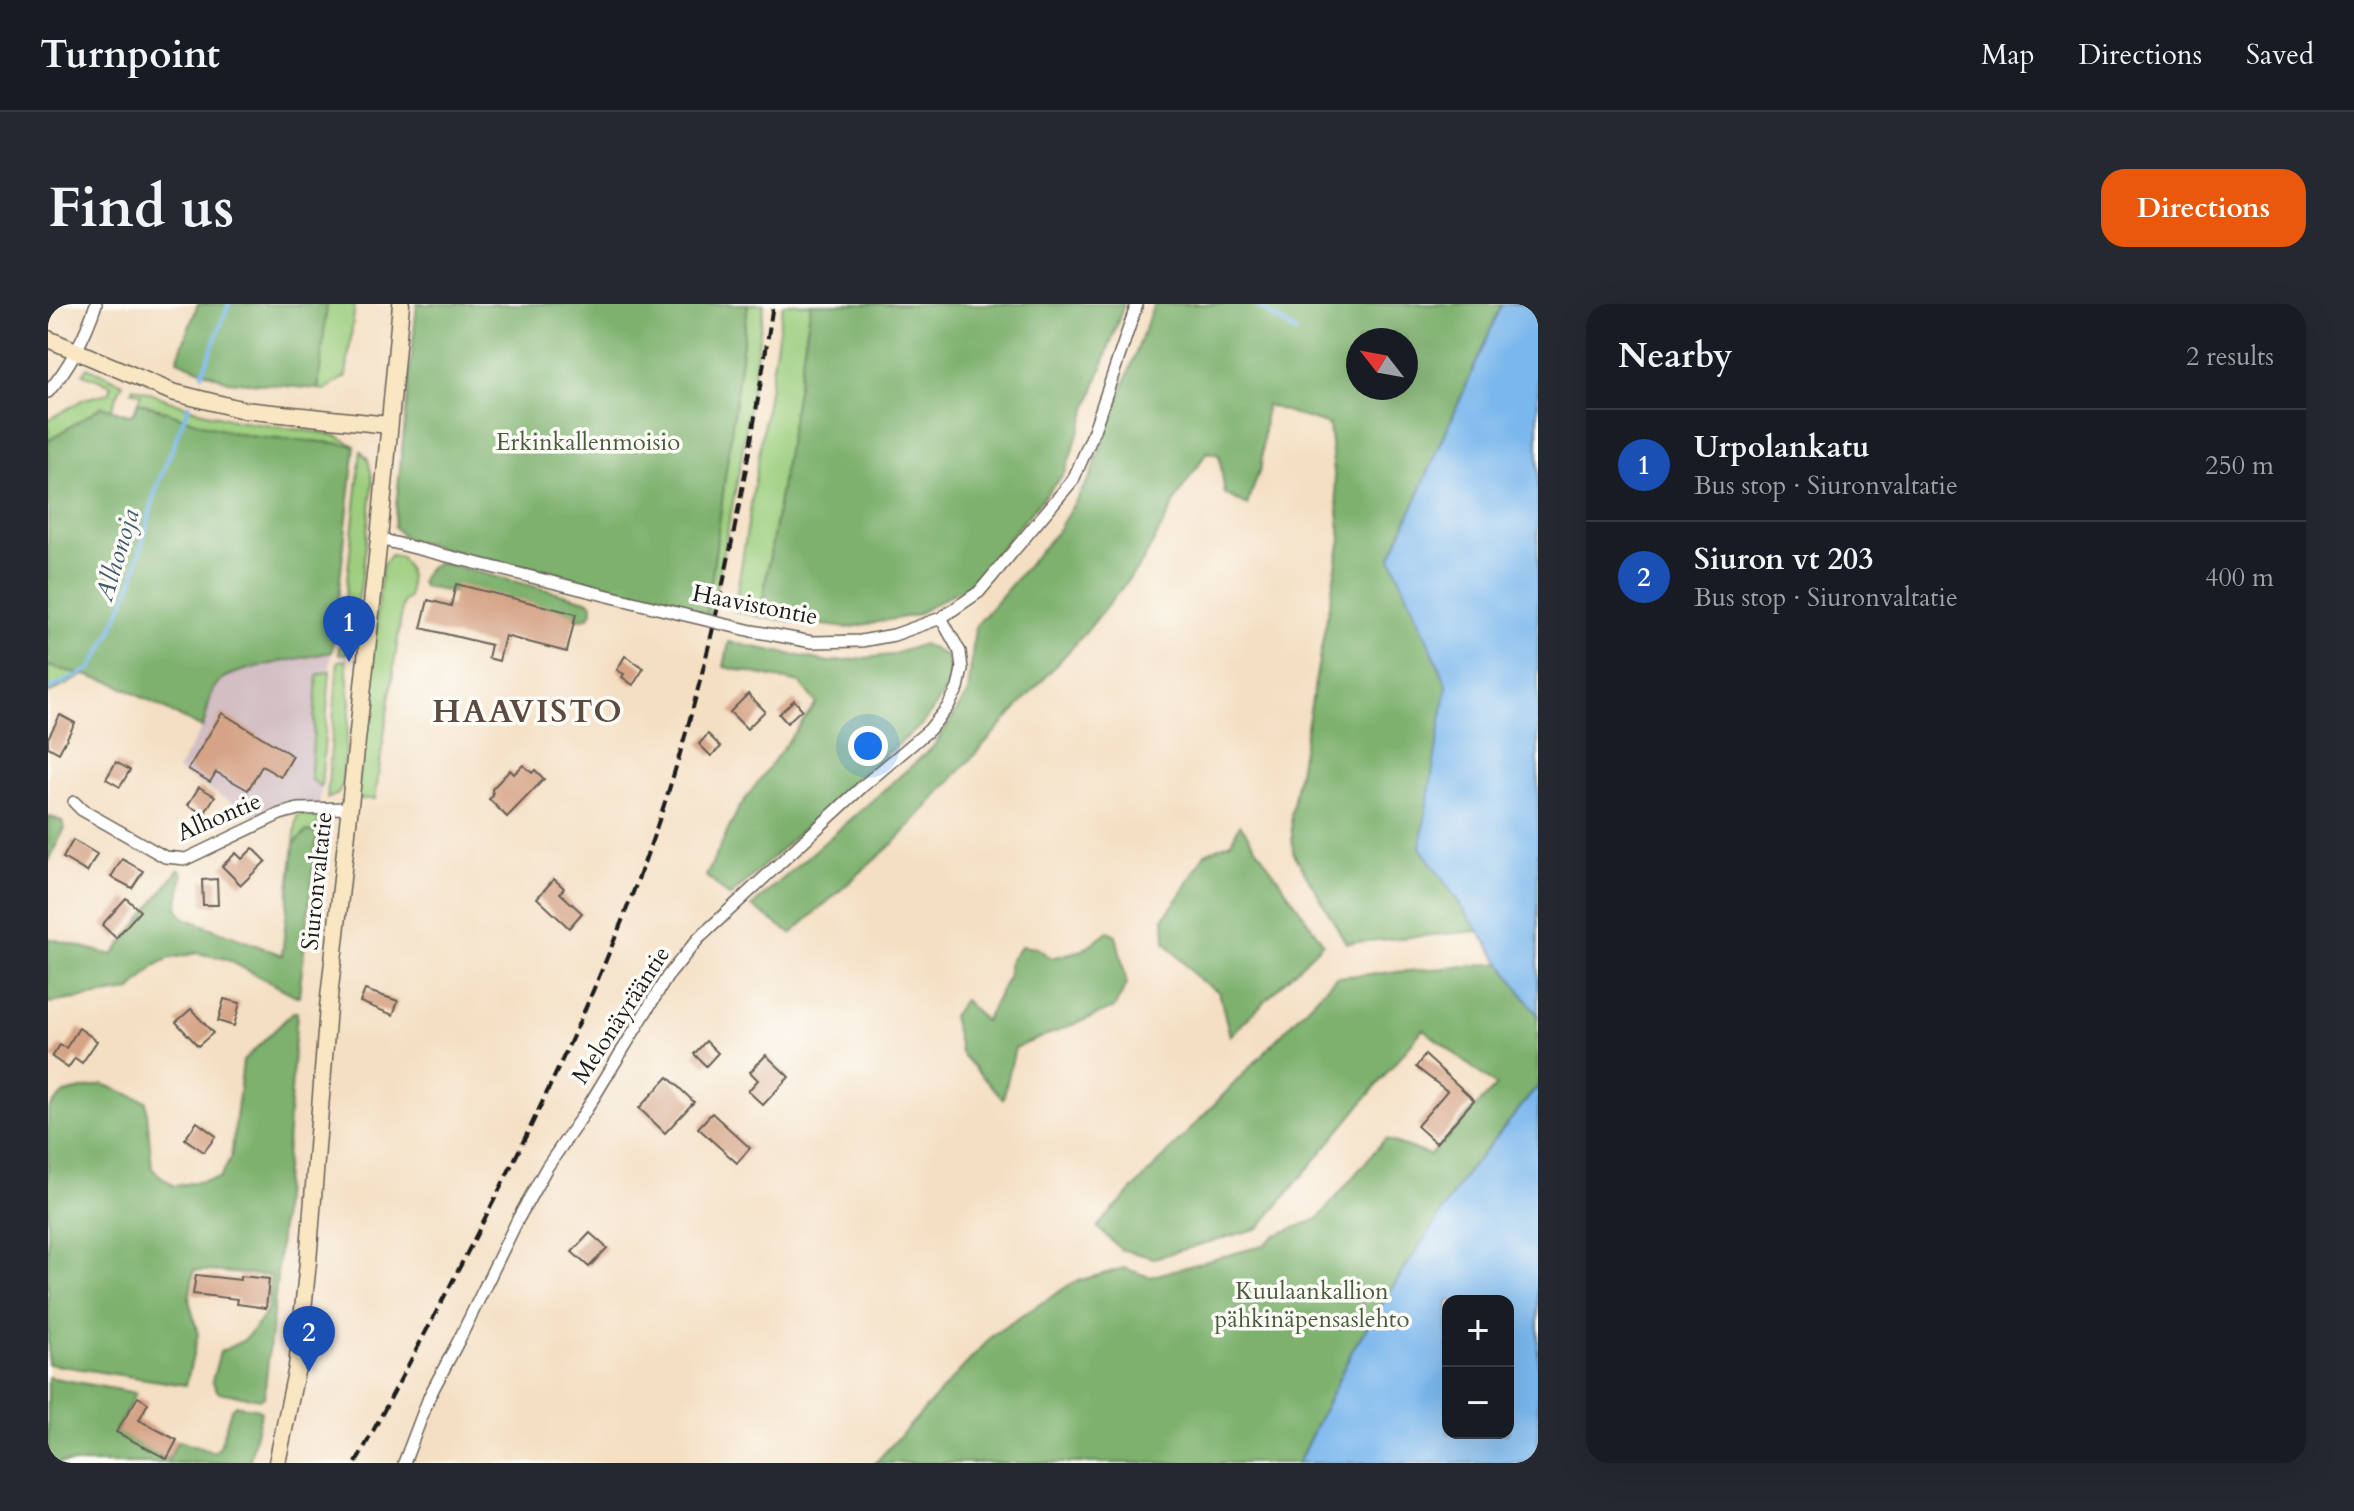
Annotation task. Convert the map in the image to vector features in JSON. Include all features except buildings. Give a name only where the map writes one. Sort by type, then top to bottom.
[{"type":"main road","name":"Siuronvaltatie","points":[[277,1463],[297,1367],[328,1007],[401,304]]},
{"type":"main road","points":[[48,339],[172,392],[244,410],[389,425]]},
{"type":"street","points":[[48,392],[72,361],[96,304]]},
{"type":"street","name":"Haavistontie","points":[[379,539],[752,631],[812,642],[861,641],[894,635],[941,618],[979,592],[1073,480],[1091,439],[1137,304]]},
{"type":"street","name":"Melonäyrääntie","points":[[404,1463],[430,1395],[518,1219],[547,1167],[583,1115],[667,977],[698,939],[863,786],[929,730],[947,708],[958,688],[962,669],[960,652],[941,618]]},
{"type":"street","name":"Alhontie","points":[[74,802],[82,810],[165,857],[175,859],[186,859],[280,814],[298,809],[349,808]]},
{"type":"shaded area","points":[[332,652],[330,671],[317,676],[312,780],[321,787],[320,804],[260,819],[177,770],[202,728],[208,699],[220,680],[241,671]]},
{"type":"green space","points":[[198,304],[327,304],[318,389],[228,381],[177,360]]},
{"type":"green space","points":[[327,304],[355,304],[346,376],[325,390],[318,389]]},
{"type":"green space","name":"Erkinkallenmoisio","points":[[417,304],[748,304],[707,614],[406,539],[394,527]]},
{"type":"green space","points":[[748,304],[764,304],[741,461],[711,615],[707,614]]},
{"type":"green space","points":[[783,304],[811,304],[760,617],[734,611]]},
{"type":"green space","points":[[811,304],[1124,304],[1065,472],[970,584],[915,615],[847,628],[760,617]]},
{"type":"green space","points":[[1154,304],[1502,304],[1391,557],[1448,685],[1420,847],[1479,931],[1346,943],[1293,852],[1291,815],[1341,539],[1329,425],[1266,405],[1261,467],[1247,505],[1225,494],[1219,455],[1207,452],[1181,491],[1142,563],[1086,632],[897,840],[791,934],[752,906],[933,747],[968,693],[975,627],[1058,530],[1090,477]]},
{"type":"green space","points":[[87,367],[123,383],[111,409],[102,406],[48,441],[48,420],[84,399],[109,393],[112,385],[83,374]]},
{"type":"green space","points":[[133,387],[236,421],[338,436],[355,446],[263,438],[222,430],[138,402],[141,394],[132,391]]},
{"type":"green space","points":[[138,402],[236,433],[355,446],[332,652],[226,677],[212,693],[202,728],[112,682],[48,666],[48,441],[102,406],[128,415],[133,414]]},
{"type":"green space","points":[[361,451],[368,459],[373,482],[361,586],[347,653],[339,654]]},
{"type":"green space","points":[[390,555],[401,557],[407,567],[409,598],[403,602],[375,799],[357,799],[382,567]]},
{"type":"green space","points":[[438,563],[587,600],[592,604],[592,611],[589,617],[575,618],[576,614],[424,587],[421,583],[425,573]]},
{"type":"green space","points":[[729,642],[829,662],[891,655],[923,644],[948,657],[951,683],[923,724],[860,776],[730,897],[706,876],[739,808],[816,703],[800,683],[724,667]]},
{"type":"green space","points":[[346,660],[350,703],[342,786],[338,794],[327,799],[338,661]]},
{"type":"green space","points":[[48,666],[84,675],[48,694]]},
{"type":"green space","points":[[330,671],[321,787],[312,780],[311,771],[317,675]]},
{"type":"green space","points":[[306,812],[319,814],[317,833],[307,831],[294,844],[297,816]]},
{"type":"green space","points":[[48,816],[62,821],[65,828],[48,862]]},
{"type":"green space","points":[[1240,824],[1323,943],[1230,1036],[1219,992],[1197,978],[1165,942],[1164,917],[1205,853],[1231,842]]},
{"type":"green space","points":[[307,831],[317,833],[299,996],[226,959],[197,953],[156,965],[130,991],[48,1003],[48,938],[113,955],[179,869],[183,874],[177,908],[184,918],[282,955],[294,844]]},
{"type":"green space","points":[[1108,931],[1116,935],[1127,984],[1114,1008],[1015,1048],[1003,1099],[961,1053],[952,1016],[964,1000],[985,1021],[1008,977],[1009,962],[1021,946],[1037,948],[1051,958],[1083,950]]},
{"type":"green space","name":"Kuulaankallion pähkinäpensaslehto","points":[[1502,963],[1537,1012],[1538,1086],[1466,1174],[1353,1349],[1298,1463],[875,1463],[994,1334],[1074,1282],[1124,1268],[1150,1277],[1264,1245],[1276,1235],[1318,1219],[1385,1139],[1430,1155],[1496,1086],[1423,1029],[1259,1228],[1154,1258],[1120,1249],[1097,1227],[1336,977]]},
{"type":"green space","points":[[293,1012],[297,1012],[277,1277],[264,1397],[260,1399],[218,1392],[212,1381],[220,1352],[244,1340],[268,1309],[271,1276],[194,1270],[189,1300],[198,1334],[186,1385],[48,1364],[48,1109],[64,1093],[103,1084],[146,1101],[152,1169],[174,1186],[220,1178],[231,1158],[243,1061]]},
{"type":"green space","points":[[48,1377],[136,1393],[116,1431],[168,1460],[178,1441],[214,1452],[220,1447],[231,1409],[236,1405],[258,1409],[261,1412],[249,1463],[48,1463]]},
{"type":"water","points":[[1502,304],[1538,304],[1538,1016],[1420,847],[1447,685],[1391,557]]},
{"type":"water","points":[[1538,1086],[1538,1463],[1298,1463],[1353,1349],[1466,1174]]},
{"type":"waterway","name":"Alhonoja","points":[[202,374],[229,304]]},
{"type":"waterway","name":"Alhonoja","points":[[1255,304],[1296,332]]},
{"type":"waterway","name":"Alhonoja","points":[[48,690],[91,669],[108,639],[133,580],[155,493],[189,405]]},
{"type":"railway","points":[[356,1463],[471,1246],[544,1099],[640,874],[685,735],[721,592],[750,448],[773,304]]},
{"type":"place","name":"Urpolankatu","points":[[349,662]]},
{"type":"place","name":"Siuron vt 203","points":[[309,1372]]},
{"type":"district","name":"HAAVISTO","points":[[528,712]]}]
